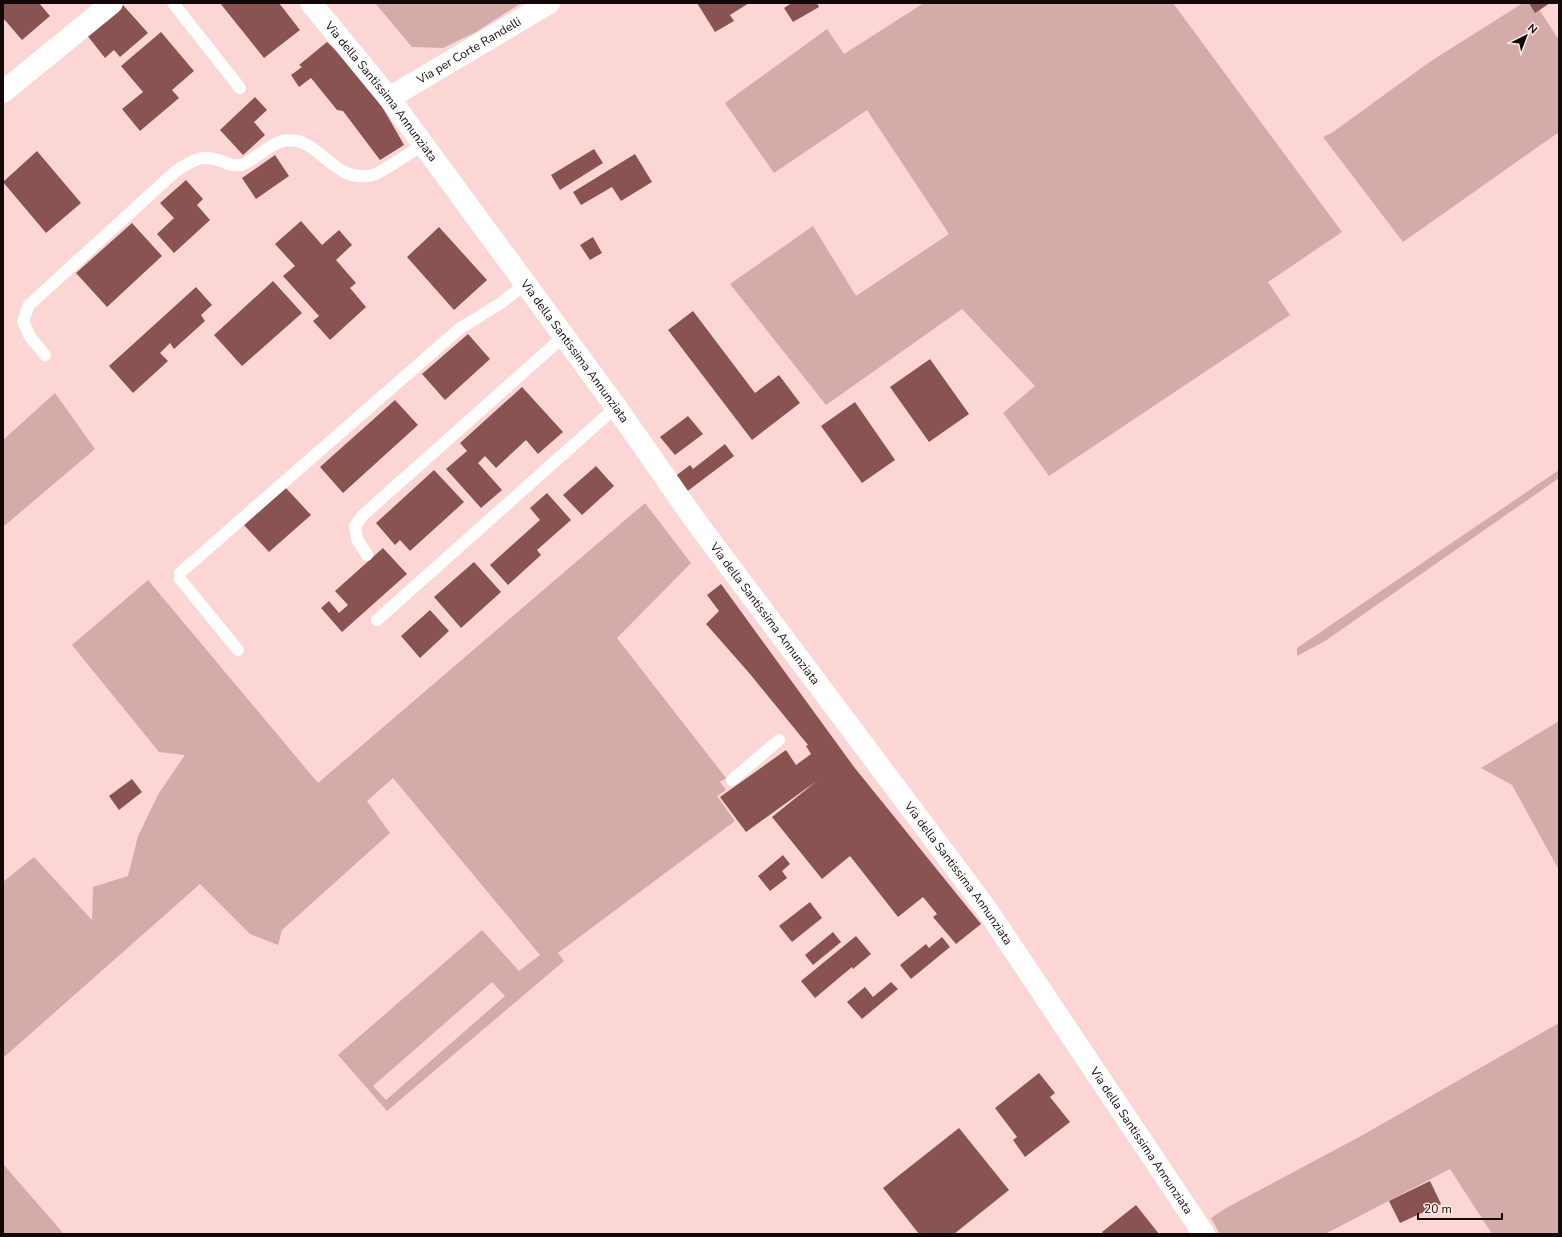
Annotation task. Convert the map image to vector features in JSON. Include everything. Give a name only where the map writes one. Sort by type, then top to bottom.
[{"type":"street","points":[[3,92],[112,3]]},
{"type":"street","name":"Via della Santissima Annunziata","points":[[310,3],[389,98],[616,407],[697,523],[985,907],[1204,1234]]},
{"type":"street","name":"Via per Corte Randelli","points":[[389,98],[549,3]]},
{"type":"lane","points":[[173,3],[240,88]]},
{"type":"lane","points":[[45,355],[30,337],[23,321],[30,305],[176,171],[191,161],[204,157],[230,165],[243,165],[266,149],[283,141],[302,142],[317,150],[329,163],[344,173],[358,175],[374,174],[423,145]]},
{"type":"lane","points":[[238,650],[180,579],[180,573],[459,328],[501,303],[525,284]]},
{"type":"lane","points":[[367,555],[357,539],[355,526],[362,516],[564,336]]},
{"type":"lane","points":[[377,620],[616,407]]},
{"type":"lane","points":[[732,780],[779,740]]},
{"type":"shaded area","points":[[375,3],[521,3],[476,32],[443,48],[412,47]]},
{"type":"shaded area","points":[[924,3],[1173,3],[1342,232],[1268,282],[1290,315],[1049,476],[1003,413],[1035,386],[962,309],[826,405],[730,284],[813,226],[856,296],[949,234],[867,110],[774,173],[725,103],[827,29],[844,54]]},
{"type":"shaded area","points":[[1523,3],[1535,3],[1559,40],[1559,132],[1403,242],[1323,137],[1333,132],[1431,61]]},
{"type":"shaded area","points":[[55,393],[95,449],[3,527],[3,440]]},
{"type":"shaded area","points":[[1559,470],[1559,478],[1325,641],[1297,656],[1297,648]]},
{"type":"shaded area","points":[[645,503],[691,563],[617,638],[726,778],[720,782],[726,790],[717,796],[735,821],[558,953],[564,961],[387,1111],[338,1055],[482,930],[519,971],[540,955],[393,778],[367,801],[390,833],[282,930],[278,945],[250,934],[200,884],[3,1058],[3,882],[34,857],[92,920],[93,887],[128,876],[138,836],[159,793],[185,755],[159,752],[72,645],[148,580],[318,783]],"holes":[[[492,982],[505,996],[386,1100],[373,1086]]]},
{"type":"shaded area","points":[[1559,721],[1559,870],[1512,785],[1481,768]]},
{"type":"shaded area","points":[[1559,1023],[1559,1234],[1492,1234],[1450,1169],[1325,1234],[1220,1234],[1211,1218],[1228,1207],[1361,1136]]},
{"type":"shaded area","points":[[3,1164],[64,1234],[3,1234]]},
{"type":"building","points":[[4,3],[39,3],[50,16],[22,40],[3,18]]},
{"type":"building","points":[[220,3],[279,3],[300,30],[264,58]]},
{"type":"building","points":[[697,3],[749,3],[730,15],[734,21],[715,32]]},
{"type":"building","points":[[792,3],[817,3],[819,7],[793,22],[784,8]]},
{"type":"building","points":[[1529,3],[1550,3],[1535,13]]},
{"type":"building","points":[[122,4],[148,33],[120,57],[114,50],[105,58],[86,34]]},
{"type":"building","points":[[161,32],[194,71],[172,90],[179,98],[140,131],[122,109],[143,92],[121,66]]},
{"type":"building","points":[[327,42],[367,80],[404,145],[380,160],[343,111],[337,110],[311,78],[299,87],[291,75],[302,67],[299,65]]},
{"type":"building","points":[[255,97],[267,110],[254,122],[265,135],[243,155],[220,130]]},
{"type":"building","points":[[594,149],[603,163],[560,190],[551,175]]},
{"type":"building","points":[[37,151],[81,203],[46,233],[3,182]]},
{"type":"building","points":[[635,154],[652,182],[621,201],[612,187],[581,205],[573,192]]},
{"type":"building","points":[[275,155],[289,176],[256,199],[242,178]]},
{"type":"building","points":[[186,180],[203,199],[197,205],[210,220],[174,253],[157,234],[174,218],[160,203]]},
{"type":"building","points":[[301,221],[322,245],[339,230],[352,245],[336,260],[356,283],[350,288],[366,307],[330,340],[313,321],[319,316],[283,276],[295,266],[275,244]]},
{"type":"building","points":[[132,223],[162,256],[107,307],[76,273]]},
{"type":"building","points":[[439,227],[487,280],[454,310],[407,257]]},
{"type":"building","points":[[593,237],[602,253],[590,260],[580,245]]},
{"type":"building","points":[[273,281],[302,313],[242,366],[214,335]]},
{"type":"building","points":[[196,287],[212,305],[201,315],[205,321],[174,349],[170,343],[160,353],[168,361],[133,393],[109,366]]},
{"type":"building","points":[[693,311],[755,393],[779,375],[800,403],[752,440],[668,330]]},
{"type":"building","points":[[468,334],[490,359],[445,400],[422,374]]},
{"type":"building","points":[[930,359],[969,414],[929,442],[890,387]]},
{"type":"building","points":[[522,387],[563,432],[538,454],[526,440],[496,468],[485,456],[478,463],[502,490],[481,508],[446,469],[467,451],[460,443]]},
{"type":"building","points":[[395,400],[418,425],[343,493],[320,467]]},
{"type":"building","points":[[855,402],[895,460],[862,483],[821,426]]},
{"type":"building","points":[[688,416],[703,434],[675,455],[660,437]]},
{"type":"building","points":[[725,444],[734,456],[685,493],[673,478],[690,465],[693,469]]},
{"type":"building","points":[[596,466],[614,486],[582,515],[563,495]]},
{"type":"building","points":[[434,470],[464,502],[410,551],[400,540],[395,545],[376,523]]},
{"type":"building","points":[[285,487],[311,515],[269,552],[244,525]]},
{"type":"building","points":[[547,493],[571,520],[537,550],[541,555],[508,585],[490,565],[540,520],[530,508]]},
{"type":"building","points":[[383,548],[407,574],[342,632],[321,608],[329,601],[339,613],[348,605],[335,591]]},
{"type":"building","points":[[474,562],[501,592],[461,628],[434,597]]},
{"type":"building","points":[[721,584],[854,767],[981,924],[956,944],[933,917],[937,914],[923,897],[898,917],[850,856],[822,879],[772,817],[818,780],[746,832],[720,797],[786,750],[796,765],[811,754],[806,746],[808,745],[750,674],[706,624],[719,611],[707,595]]},
{"type":"building","points":[[430,610],[449,631],[420,658],[401,636]]},
{"type":"building","points":[[132,779],[142,792],[119,810],[109,796]]},
{"type":"building","points":[[783,855],[790,864],[782,871],[787,878],[770,891],[758,876]]},
{"type":"building","points":[[810,902],[822,918],[792,942],[779,926]]},
{"type":"building","points":[[833,932],[841,942],[813,965],[805,955]]},
{"type":"building","points":[[856,936],[871,954],[853,969],[852,967],[815,998],[801,981]]},
{"type":"building","points":[[942,937],[950,947],[911,979],[900,965],[926,944],[929,948]]},
{"type":"building","points":[[891,982],[898,989],[862,1019],[847,1002],[865,987],[873,997]]},
{"type":"building","points":[[1039,1073],[1055,1093],[1050,1097],[1070,1122],[1025,1157],[1013,1140],[1017,1137],[995,1108]]},
{"type":"building","points":[[959,1128],[1009,1190],[954,1234],[919,1234],[883,1188]]},
{"type":"building","points":[[1430,1181],[1441,1204],[1400,1223],[1389,1201]]},
{"type":"building","points":[[1136,1205],[1159,1234],[1103,1234],[1102,1232]]}]
